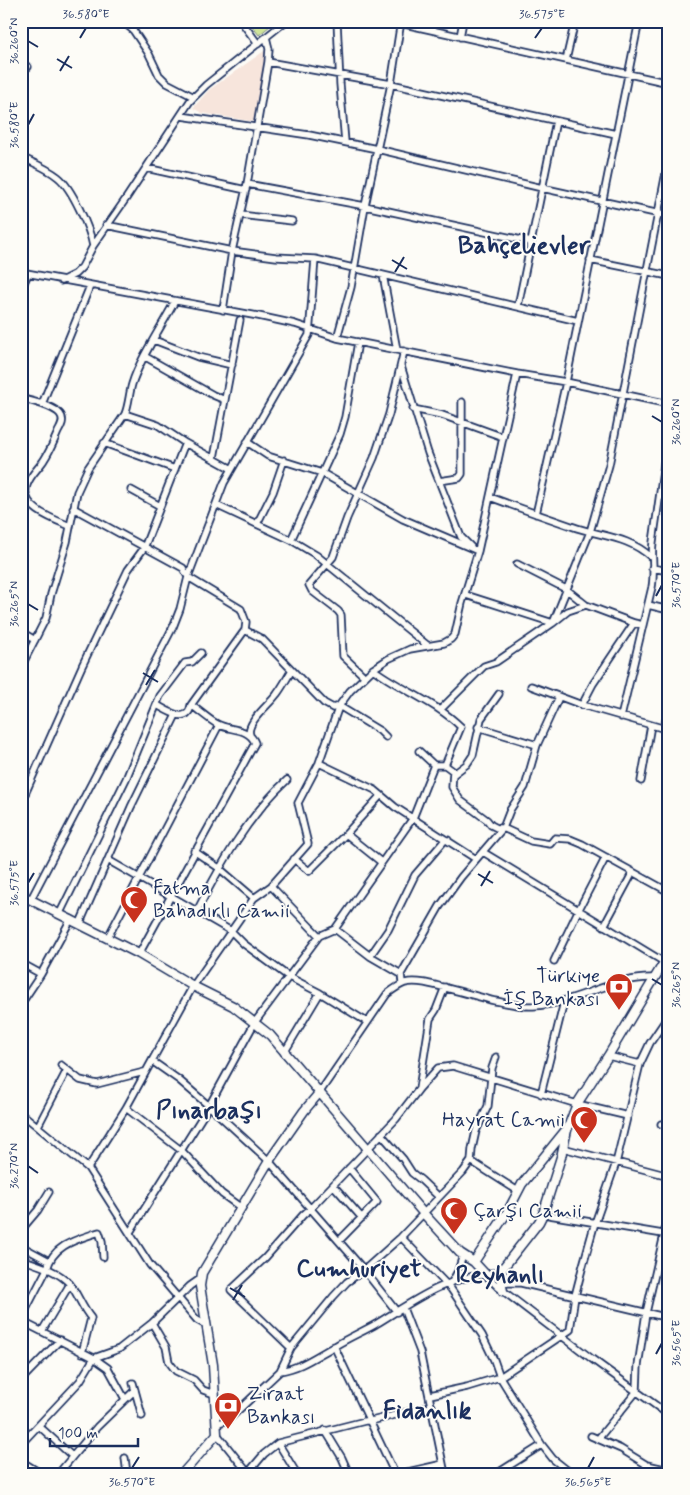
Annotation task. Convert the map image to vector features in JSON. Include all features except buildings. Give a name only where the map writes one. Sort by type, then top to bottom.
[{"type":"main road","points":[[21,895],[140,954],[193,986],[233,1006],[255,1022],[270,1035],[424,1214],[463,1255],[474,1262],[486,1275],[499,1273],[536,1226],[543,1214],[567,1130],[577,1104],[669,954]]},
{"type":"main road","points":[[182,1474],[217,1434],[213,1365],[200,1278],[204,1267],[240,1207],[304,1112],[320,1092]]},
{"type":"main road","points":[[474,1262],[508,1211],[527,1177],[567,1130]]},
{"type":"main road","points":[[499,1273],[502,1287]]},
{"type":"street","points":[[21,25],[26,21]]},
{"type":"street","points":[[122,21],[133,30],[149,54],[159,75],[167,83],[194,97]]},
{"type":"street","points":[[241,21],[258,44]]},
{"type":"street","points":[[61,281],[75,274],[82,267],[106,225],[194,97],[206,85],[286,21]]},
{"type":"street","points":[[337,21],[339,74],[346,142]]},
{"type":"street","points":[[391,21],[669,83]]},
{"type":"street","points":[[460,37],[464,21]]},
{"type":"street","points":[[566,60],[575,21]]},
{"type":"street","points":[[536,514],[566,382],[639,21]]},
{"type":"street","points":[[337,338],[354,268],[376,149],[391,84],[401,22]]},
{"type":"street","points":[[223,310],[232,252],[247,187],[268,62],[269,49],[266,37]]},
{"type":"street","points":[[268,62],[391,84],[616,134]]},
{"type":"street","points":[[21,64],[28,67]]},
{"type":"street","points":[[181,116],[346,142],[669,216]]},
{"type":"street","points":[[518,306],[556,121]]},
{"type":"street","points":[[21,157],[48,170],[64,184],[91,234],[93,246]]},
{"type":"street","points":[[553,623],[590,532],[609,465],[669,157]]},
{"type":"street","points":[[146,168],[365,206],[531,242]]},
{"type":"street","points":[[240,215],[292,221]]},
{"type":"street","points":[[106,225],[232,252],[315,259],[578,321]]},
{"type":"street","points":[[31,899],[173,628],[188,577],[232,469],[306,342],[310,329],[315,259]]},
{"type":"street","points":[[590,260],[669,276]]},
{"type":"street","points":[[21,289],[24,273],[258,316],[337,338],[669,404]]},
{"type":"street","points":[[383,275],[397,350]]},
{"type":"street","points":[[42,404],[90,286]]},
{"type":"street","points":[[21,667],[46,618],[51,594],[67,542],[77,492],[88,468],[125,414],[129,406],[132,384],[144,356],[175,301]]},
{"type":"street","points":[[214,458],[240,320]]},
{"type":"street","points":[[154,340],[198,356],[232,365]]},
{"type":"street","points":[[291,540],[340,434],[345,417],[358,342]]},
{"type":"street","points":[[365,677],[343,656],[341,615],[310,588],[312,580],[333,557],[357,494],[374,458],[389,414],[404,351]]},
{"type":"street","points":[[144,356],[225,400]]},
{"type":"street","points":[[401,364],[413,408],[439,481],[461,536],[475,550]]},
{"type":"street","points":[[88,1168],[126,1108],[144,1072],[152,1061],[193,986],[254,898],[271,886],[308,844],[298,803],[319,763],[339,706],[350,690],[388,658],[410,649],[444,643],[455,634],[490,497],[517,374]]},
{"type":"street","points":[[21,518],[28,500],[26,487],[45,459],[62,426],[60,414],[42,404],[22,399]]},
{"type":"street","points":[[439,481],[459,478],[462,474],[462,402]]},
{"type":"street","points":[[413,408],[442,415],[503,437]]},
{"type":"street","points":[[125,414],[158,425],[185,443],[232,469]]},
{"type":"street","points":[[621,717],[654,578],[651,557],[669,429]]},
{"type":"street","points":[[247,442],[268,456],[322,473],[403,520],[475,550]]},
{"type":"street","points":[[21,803],[82,666],[128,570],[144,548],[185,443]]},
{"type":"street","points":[[104,444],[175,469]]},
{"type":"street","points":[[257,524],[273,492],[284,460]]},
{"type":"street","points":[[131,490],[160,506]]},
{"type":"street","points":[[490,497],[590,532],[629,541],[651,557]]},
{"type":"street","points":[[28,500],[37,510],[48,517],[70,526]]},
{"type":"street","points":[[216,505],[291,540],[316,555],[427,645]]},
{"type":"street","points":[[73,508],[183,568],[188,577],[241,609],[246,622],[244,630],[191,705],[190,711],[186,715],[176,715],[157,705]]},
{"type":"street","points":[[517,564],[566,589],[586,605],[643,625]]},
{"type":"street","points":[[652,568],[669,571]]},
{"type":"street","points":[[466,595],[553,623]]},
{"type":"street","points":[[440,710],[484,666],[496,662],[568,611],[586,605]]},
{"type":"street","points":[[648,605],[669,610]]},
{"type":"street","points":[[582,705],[593,684],[634,623]]},
{"type":"street","points":[[244,630],[262,639],[324,703],[333,708],[339,706],[380,731],[386,737]]},
{"type":"street","points":[[21,632],[35,640]]},
{"type":"street","points":[[60,913],[126,779],[160,696],[185,663],[192,662],[201,653]]},
{"type":"street","points":[[373,669],[390,682],[431,703],[461,728],[445,765]]},
{"type":"street","points":[[140,954],[194,851],[254,747],[253,739],[248,731],[251,725],[276,695],[292,670]]},
{"type":"street","points":[[531,686],[582,705],[666,729],[669,709]]},
{"type":"street","points":[[454,774],[467,764],[473,755],[481,719],[499,694]]},
{"type":"street","points":[[402,983],[401,974],[440,906],[476,859],[503,828],[510,810],[525,787],[537,745],[559,697]]},
{"type":"street","points":[[191,705],[219,726],[250,735]]},
{"type":"street","points":[[80,923],[131,807],[176,715]]},
{"type":"street","points":[[641,780],[652,725]]},
{"type":"street","points":[[108,937],[219,726]]},
{"type":"street","points":[[478,727],[537,745]]},
{"type":"street","points":[[419,751],[434,765],[445,765],[453,771],[452,787],[460,800],[491,825],[503,828],[531,841],[550,844],[556,838],[570,839],[669,892]]},
{"type":"street","points":[[319,763],[368,786],[395,807],[476,859]]},
{"type":"street","points":[[130,1232],[209,1106],[255,1022],[319,936],[335,929],[413,818],[434,765]]},
{"type":"street","points":[[197,911],[219,868],[262,806],[287,780]]},
{"type":"street","points":[[294,859],[309,871],[381,795]]},
{"type":"street","points":[[346,834],[381,862]]},
{"type":"street","points":[[370,956],[388,930],[415,875],[445,840],[448,840]]},
{"type":"street","points":[[194,851],[219,868],[254,898]]},
{"type":"street","points":[[483,852],[664,962]]},
{"type":"street","points":[[554,961],[606,858]]},
{"type":"street","points":[[108,860],[231,931],[244,944],[289,977],[320,993],[367,1022]]},
{"type":"street","points":[[604,926],[633,872]]},
{"type":"street","points":[[271,886],[319,936]]},
{"type":"street","points":[[21,1004],[41,974],[72,919]]},
{"type":"street","points":[[335,929],[370,956],[401,974]]},
{"type":"street","points":[[21,964],[41,974]]},
{"type":"street","points":[[320,1092],[387,994],[402,983],[413,981],[445,987],[514,1005],[532,1006],[564,1002],[610,985],[639,977],[655,978]]},
{"type":"street","points":[[418,1088],[430,1019],[436,1010],[445,987]]},
{"type":"street","points":[[284,1053],[320,993]]},
{"type":"street","points":[[541,1094],[564,1002]]},
{"type":"street","points":[[430,1395],[500,1377],[570,1330],[575,1296],[616,1163],[640,1064],[650,1043],[668,1018]]},
{"type":"street","points":[[608,1056],[640,1064]]},
{"type":"street","points":[[216,1424],[228,1420],[280,1372],[291,1348],[332,1297],[401,1237],[463,1172],[471,1161],[476,1131],[488,1106],[491,1077],[496,1057]]},
{"type":"street","points":[[152,1061],[179,1080],[270,1161],[364,1270],[397,1312]]},
{"type":"street","points":[[61,1065],[80,1080],[97,1084],[144,1072]]},
{"type":"street","points":[[291,1348],[231,1290],[265,1258],[303,1215],[396,1119],[411,1101],[418,1088],[438,1068],[453,1066],[541,1094],[628,1116]]},
{"type":"street","points":[[38,1126],[67,1070]]},
{"type":"street","points":[[126,1108],[182,1151],[222,1194],[240,1207]]},
{"type":"street","points":[[21,1123],[23,1114],[88,1168],[150,1265],[197,1320],[206,1325]]},
{"type":"street","points":[[660,1124],[669,1126]]},
{"type":"street","points":[[381,1134],[403,1159],[412,1173],[439,1197]]},
{"type":"street","points":[[563,1148],[669,1176]]},
{"type":"street","points":[[471,1161],[518,1191]]},
{"type":"street","points":[[339,1241],[377,1202],[349,1168]]},
{"type":"street","points":[[333,1185],[362,1218]]},
{"type":"street","points":[[21,1230],[38,1210],[49,1192]]},
{"type":"street","points":[[598,1439],[637,1391],[638,1366],[646,1313],[666,1235],[669,1213]]},
{"type":"street","points":[[543,1214],[666,1235]]},
{"type":"street","points":[[103,1257],[102,1241],[99,1232],[62,1246],[49,1261],[21,1320],[94,1358],[108,1368],[125,1400]]},
{"type":"street","points":[[401,1237],[449,1283],[451,1289],[482,1335],[500,1377],[542,1444],[553,1459],[572,1474]]},
{"type":"street","points":[[21,1246],[49,1261]]},
{"type":"street","points":[[449,1283],[458,1271],[463,1255]]},
{"type":"street","points":[[21,1259],[47,1268],[70,1284],[91,1318],[82,1353]]},
{"type":"street","points":[[280,1372],[309,1362],[334,1346],[449,1283],[486,1275],[491,1281],[502,1287],[563,1336],[669,1415]]},
{"type":"street","points":[[21,1444],[80,1381],[94,1358],[119,1349],[152,1323],[200,1278]]},
{"type":"street","points":[[502,1287],[521,1283],[669,1318]]},
{"type":"street","points":[[42,1331],[70,1284]]},
{"type":"street","points":[[403,1308],[420,1352],[445,1474]]},
{"type":"street","points":[[152,1323],[166,1347],[169,1362],[176,1372],[194,1380],[203,1390],[214,1394]]},
{"type":"street","points":[[21,1380],[60,1340]]},
{"type":"street","points":[[334,1346],[395,1474]]},
{"type":"street","points":[[58,1474],[72,1456],[125,1400],[134,1386],[142,1416]]},
{"type":"street","points":[[217,1434],[249,1473],[264,1454],[278,1444],[325,1430],[365,1421],[371,1422],[432,1406]]},
{"type":"street","points":[[39,1426],[72,1456]]},
{"type":"street","points":[[325,1430],[342,1458],[349,1474]]},
{"type":"street","points":[[591,1436],[621,1449],[647,1465],[669,1470]]},
{"type":"street","points":[[278,1444],[297,1474]]},
{"type":"street","points":[[496,1474],[542,1444]]},
{"type":"street","points":[[125,1458],[127,1474]]},
{"type":"street","points":[[21,1462],[42,1474]]},
{"type":"street","points":[[399,1474],[425,1471],[444,1464]]},
{"type":"street","points":[[642,1474],[647,1465]]},
{"type":"shaded area","points":[[267,49],[255,122],[202,113],[193,108],[209,90]]},
{"type":"green space","points":[[248,21],[276,21],[259,35]]},
{"type":"place","name":"Fatma Bahadırlı Camii","points":[[134,924]]},
{"type":"place","name":"Türkiye İş Bankası","points":[[619,1011]]},
{"type":"place","name":"Hayrat Camii","points":[[584,1144]]},
{"type":"place","name":"Çarşı Camii","points":[[454,1235]]},
{"type":"place","name":"Ziraat Bankası","points":[[228,1430]]},
{"type":"district","name":"Bahçelievler","points":[[524,246]]},
{"type":"district","name":"Pınarbaşı","points":[[209,1111]]},
{"type":"district","name":"Cumhuriyet","points":[[359,1269]]},
{"type":"district","name":"Reyhanlı","points":[[500,1275]]},
{"type":"district","name":"Fidanlık","points":[[427,1411]]}]
